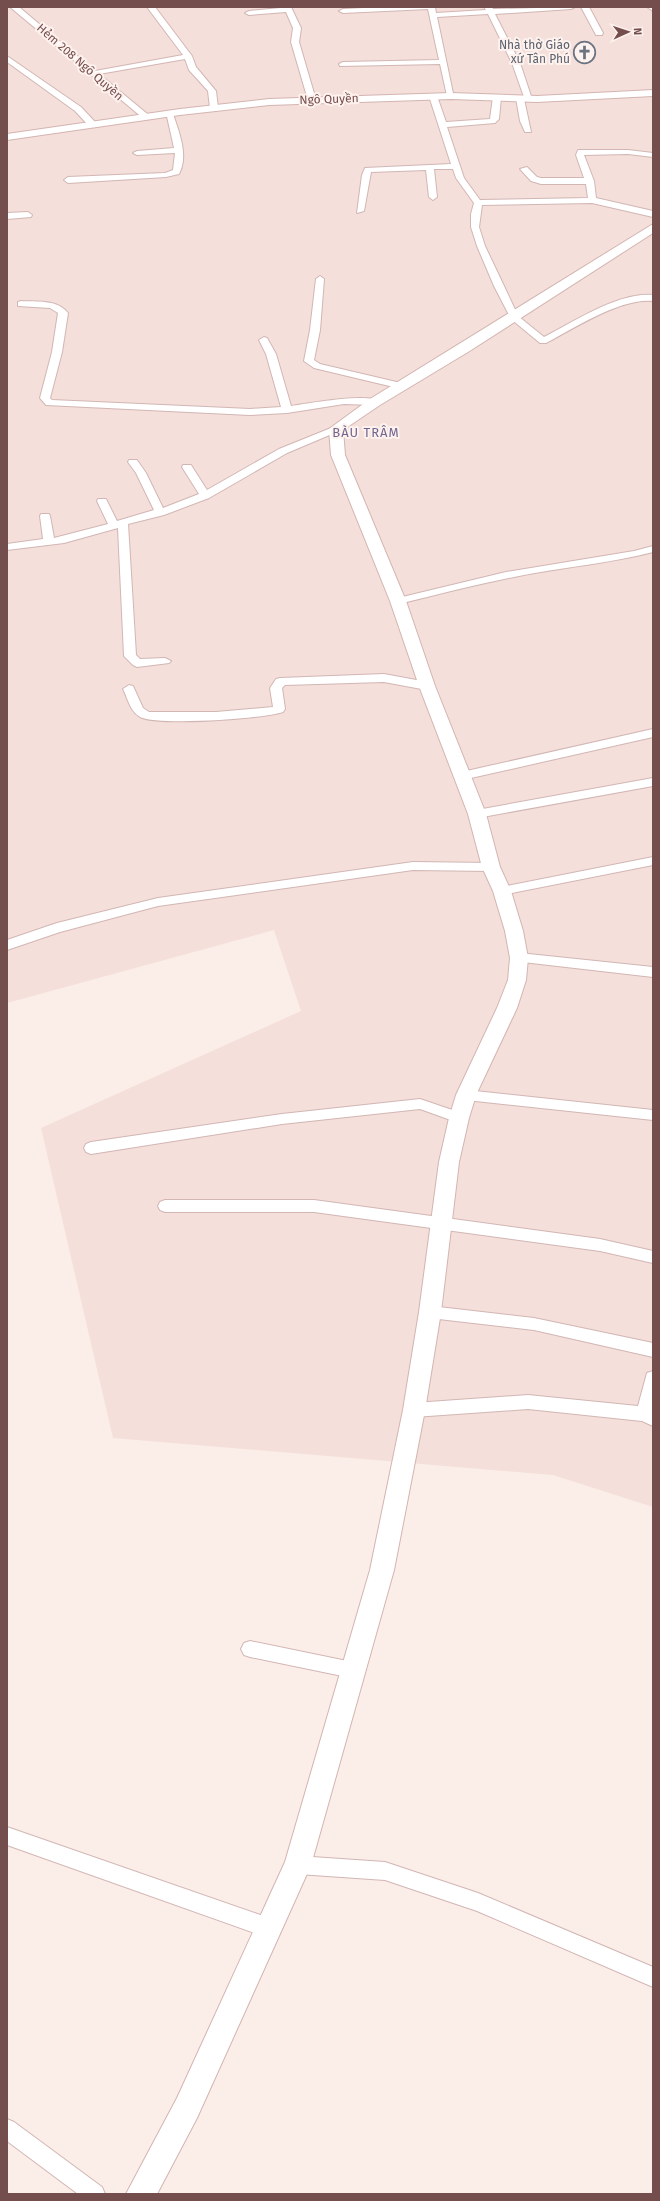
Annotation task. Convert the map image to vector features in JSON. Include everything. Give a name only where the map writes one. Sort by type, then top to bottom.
[{"type":"street","name":"Hẻm 208 Ngô Quyền","points":[[14,7],[43,29],[120,98],[147,117]]},
{"type":"street","points":[[151,7],[188,56],[192,68],[212,91],[214,108]]},
{"type":"street","points":[[343,11],[571,7]]},
{"type":"street","points":[[585,7],[599,33]]},
{"type":"street","points":[[249,13],[288,9],[297,28],[295,42],[299,60],[312,100]]},
{"type":"street","points":[[490,9],[516,64],[524,99],[524,121],[528,130]]},
{"type":"street","points":[[431,10],[452,96]]},
{"type":"street","points":[[94,74],[188,56]]},
{"type":"street","points":[[7,58],[78,109],[93,125]]},
{"type":"street","points":[[343,64],[443,62]]},
{"type":"street","name":"Ngô Quyền","points":[[7,137],[254,103],[433,96],[524,99],[653,93]]},
{"type":"street","points":[[433,96],[444,125],[460,178],[478,202],[475,220],[481,246],[514,316],[543,341],[630,299],[647,296],[653,298]]},
{"type":"street","points":[[444,125],[492,121],[495,119],[497,97]]},
{"type":"street","points":[[68,180],[172,174],[178,170],[178,143],[169,114]]},
{"type":"street","points":[[137,153],[178,150]]},
{"type":"street","points":[[592,200],[590,181],[580,155],[581,152],[628,152],[653,155]]},
{"type":"street","points":[[360,211],[368,170],[456,166]]},
{"type":"street","points":[[430,167],[433,197]]},
{"type":"street","points":[[524,169],[534,179],[541,181],[590,181]]},
{"type":"street","points":[[478,202],[592,200],[653,214]]},
{"type":"street","points":[[7,216],[28,215]]},
{"type":"street","points":[[7,547],[64,540],[160,513],[205,496],[283,451],[336,429],[375,402],[653,228]]},
{"type":"street","points":[[320,279],[315,330],[309,361],[317,366],[402,386]]},
{"type":"street","points":[[21,304],[53,307],[60,309],[63,313],[57,352],[45,398],[49,403],[231,412],[287,410],[344,401],[375,402]]},
{"type":"street","points":[[264,340],[271,354],[287,410]]},
{"type":"street","points":[[141,2194],[187,2108],[298,1865],[352,1670],[382,1570],[414,1410],[430,1312],[449,1162],[459,1118],[466,1095],[513,994],[517,980],[519,958],[514,931],[502,891],[492,867],[476,814],[427,686],[398,600],[338,455],[336,429]]},
{"type":"street","points":[[133,462],[141,473],[160,513]]},
{"type":"street","points":[[187,467],[205,496]]},
{"type":"street","points":[[102,501],[119,525],[130,656],[137,663],[165,661]]},
{"type":"street","points":[[45,516],[49,542]]},
{"type":"street","points":[[398,600],[506,575],[594,559],[634,554],[653,549]]},
{"type":"street","points":[[129,689],[138,710],[146,715],[207,716],[263,714],[276,712],[279,709],[276,688],[280,682],[285,681],[384,678],[427,686]]},
{"type":"street","points":[[462,776],[653,733]]},
{"type":"street","points":[[476,814],[653,782]]},
{"type":"street","points":[[502,891],[653,861]]},
{"type":"street","points":[[7,945],[57,928],[158,902],[412,866],[492,867]]},
{"type":"street","points":[[519,958],[653,972]]},
{"type":"street","points":[[466,1095],[653,1115]]},
{"type":"street","points":[[92,1148],[282,1119],[420,1104],[459,1118]]},
{"type":"street","points":[[165,1206],[314,1206],[600,1245],[653,1258]]},
{"type":"street","points":[[430,1312],[534,1324],[653,1350]]},
{"type":"street","points":[[414,1410],[528,1402],[648,1417],[653,1378]]},
{"type":"street","points":[[250,1649],[352,1670]]},
{"type":"street","points":[[7,1836],[269,1928]]},
{"type":"street","points":[[298,1865],[385,1871],[478,1902],[653,1977]]},
{"type":"street","points":[[7,2129],[95,2194]]},
{"type":"shaded area","points":[[7,7],[653,7],[653,1507],[553,1475],[113,1438],[41,1128],[301,1011],[274,930],[7,1003]]},
{"type":"place","name":"Nhà thờ Giáo xứ Tân Phú","points":[[585,52]]},
{"type":"district","name":"BÀU TRÂM","points":[[366,432]]}]
